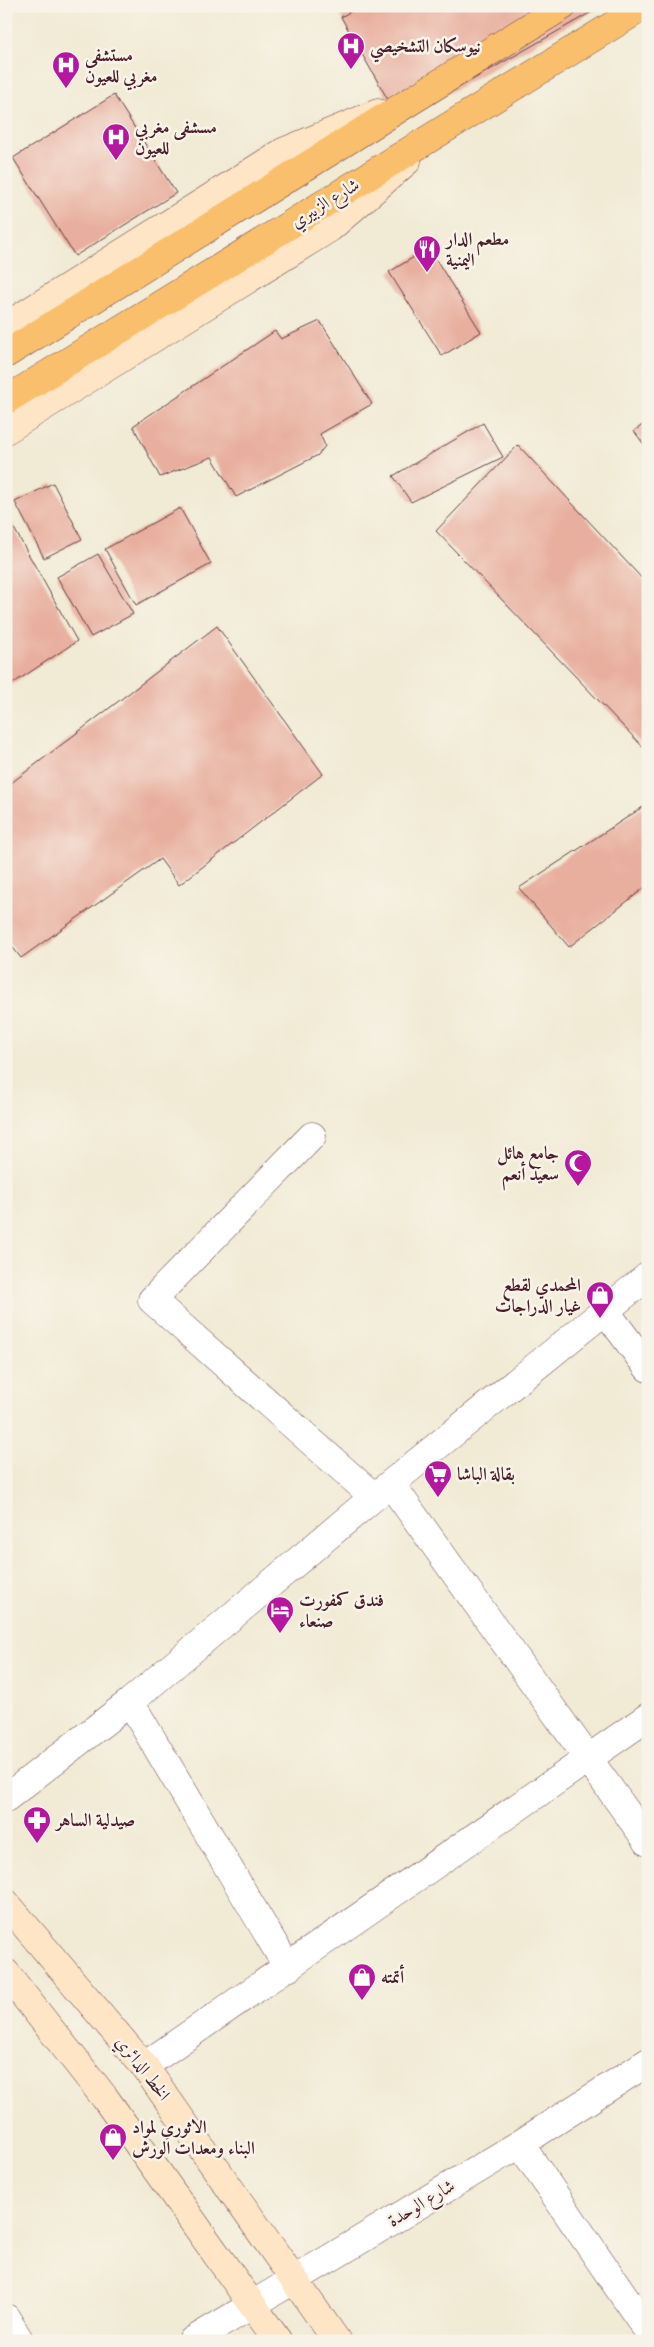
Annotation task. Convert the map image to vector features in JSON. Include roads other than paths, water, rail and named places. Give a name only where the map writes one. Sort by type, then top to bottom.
[{"type":"main road","points":[[6,354],[563,6]]},
{"type":"main road","name":"شارع الزبيري","points":[[6,400],[644,6]]},
{"type":"main road","points":[[6,326],[284,152],[427,92]]},
{"type":"main road","points":[[6,430],[330,228],[446,128]]},
{"type":"main road","name":"الخط الدائري","points":[[6,1903],[144,2066],[337,2341]]},
{"type":"main road","points":[[6,1973],[105,2098],[278,2341]]},
{"type":"street","points":[[312,1136],[152,1300],[383,1491],[587,1757],[648,1842]]},
{"type":"street","points":[[6,1798],[130,1702],[604,1309],[648,1276]]},
{"type":"street","points":[[604,1309],[648,1368]]},
{"type":"street","points":[[130,1702],[288,1968]]},
{"type":"street","points":[[144,2066],[288,1968],[587,1757],[648,1717]]},
{"type":"street","name":"شارع الوحدة","points":[[192,2341],[520,2144],[648,2062]]},
{"type":"street","points":[[520,2144],[648,2331]]},
{"type":"street","points":[[6,2318],[20,2341]]},
{"type":"place","name":"نيوسكان التشخيصي","points":[[351,70]]},
{"type":"place","name":"مستشفى مغربي للعيون","points":[[66,89]]},
{"type":"place","name":"مسشفى مغربي للعيون","points":[[116,161]]},
{"type":"place","name":"مطعم الدار اليمنية","points":[[427,273]]},
{"type":"place","name":"جامع هائل سعيد أنعم","points":[[578,1187]]},
{"type":"place","name":"المحمدي لقطع غيار الدراجات","points":[[600,1319]]},
{"type":"place","name":"بقالة الباشا","points":[[438,1498]]},
{"type":"place","name":"فندق كمفورت صنعاء","points":[[280,1634]]},
{"type":"place","name":"صيدلية الساهر","points":[[37,1844]]},
{"type":"place","name":"أتمته","points":[[362,2001]]},
{"type":"place","name":"الاثوري لمواد البناء ومعدات الورش","points":[[113,2161]]}]
